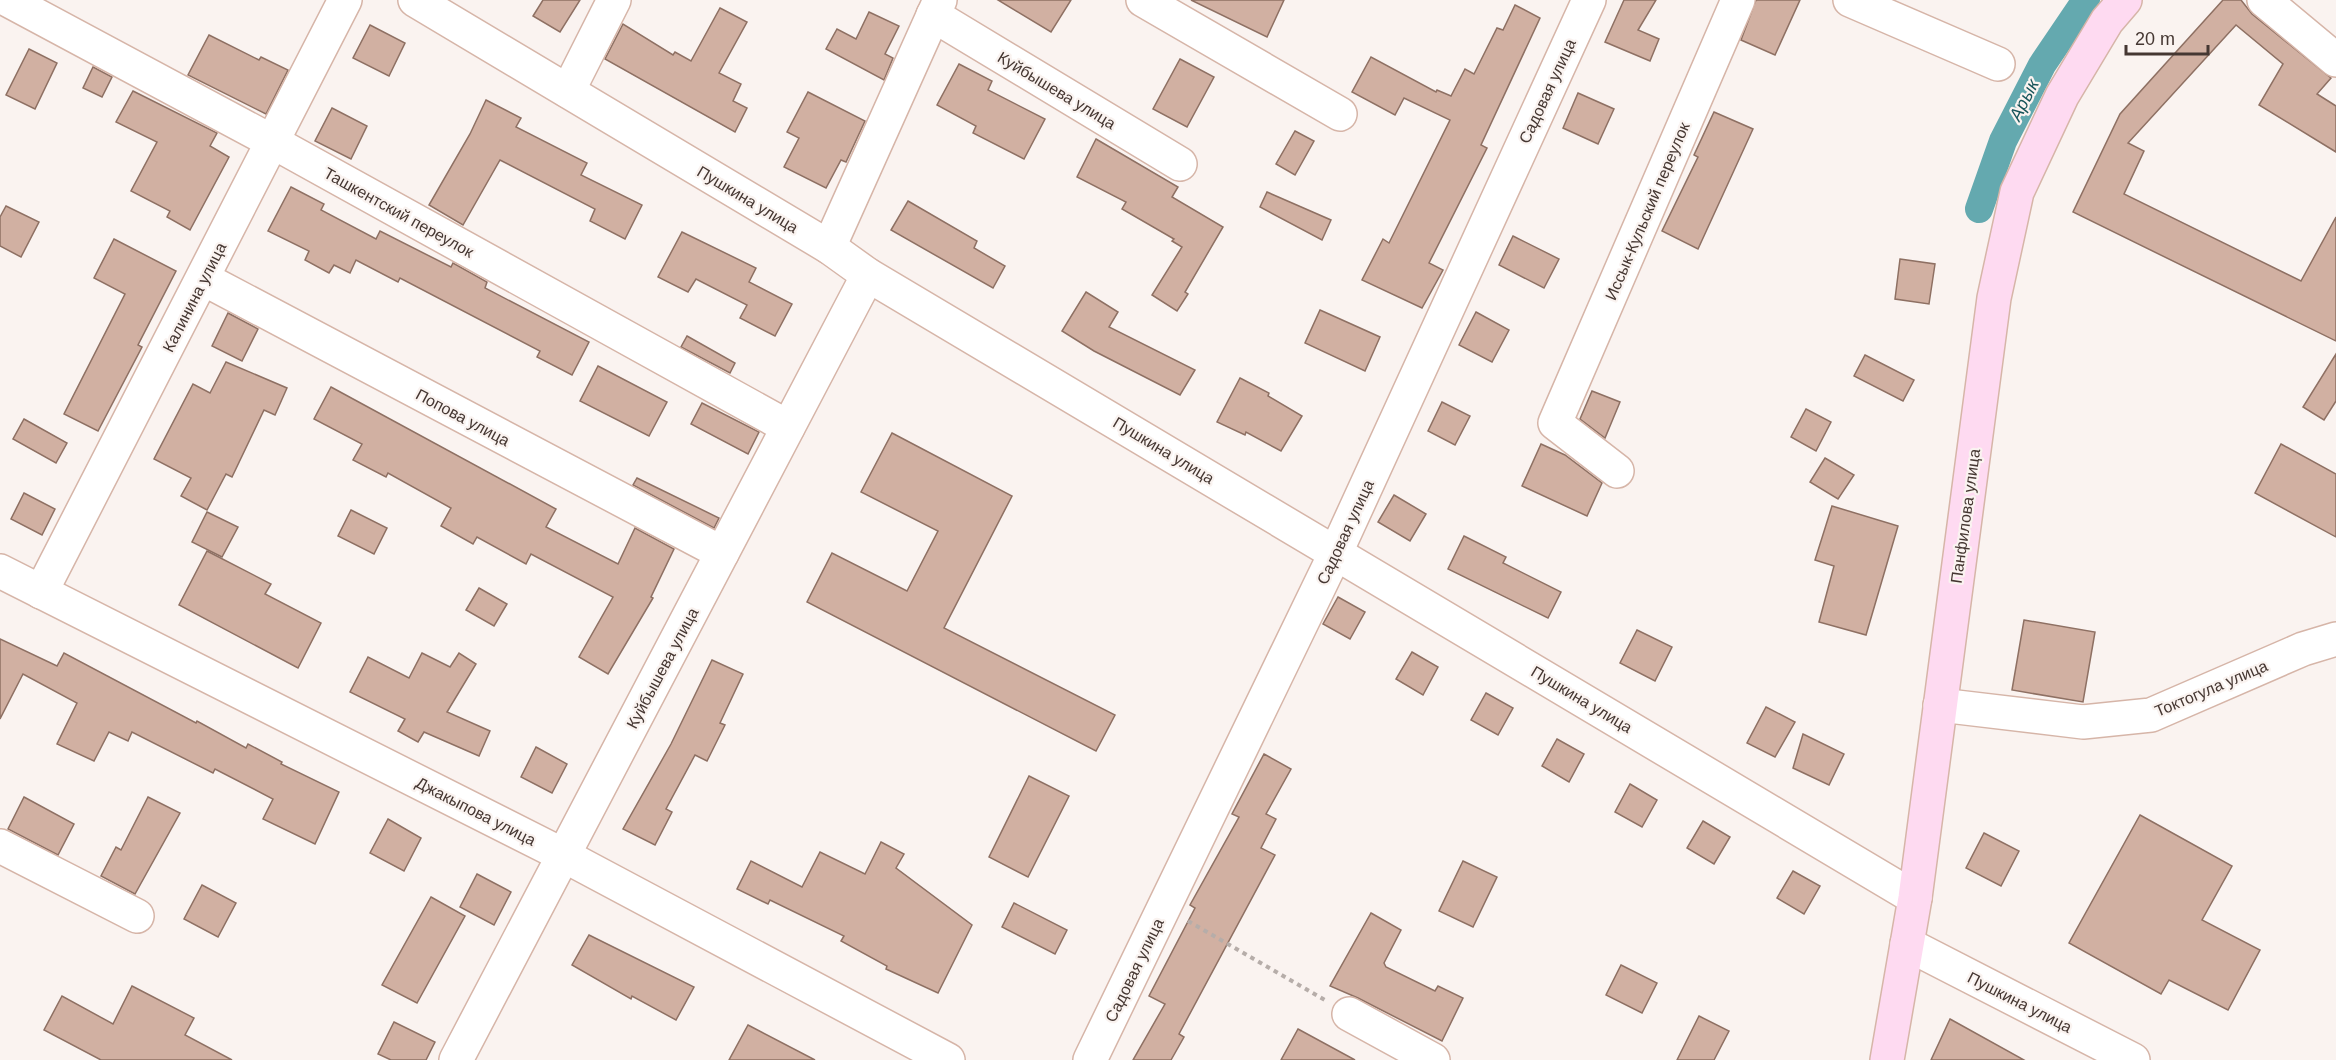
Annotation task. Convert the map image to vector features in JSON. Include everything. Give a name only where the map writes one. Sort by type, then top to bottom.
[{"type":"street","name":"Ташкентский переулок","points":[[8,0],[273,142],[789,427]]},
{"type":"street","name":"Калинина улица","points":[[41,592],[204,279],[345,0]]},
{"type":"street","name":"Пушкина улица","points":[[415,0],[829,248],[868,275],[1915,898]]},
{"type":"street","points":[[568,91],[614,0]]},
{"type":"street","points":[[1143,0],[1340,114]]},
{"type":"street","name":"Садовая улица","points":[[1090,1060],[1336,552],[1589,0]]},
{"type":"street","name":"Иссык-Кульский переулок","points":[[1617,471],[1555,423],[1738,0]]},
{"type":"street","points":[[1850,0],[1998,64]]},
{"type":"street","name":"Панфилова улица","points":[[1887,1060],[1915,898],[1994,298],[2017,192],[2061,96],[2107,21],[2126,0]]},
{"type":"street","points":[[2264,0],[2336,60]]},
{"type":"street","name":"Куйбышева улица","points":[[829,248],[937,8],[1180,164]]},
{"type":"street","name":"Куйбышева улица","points":[[456,1060],[868,275]]},
{"type":"street","name":"Попова улица","points":[[204,279],[722,553]]},
{"type":"street","name":"Джакыпова улица","points":[[0,571],[563,855],[948,1060]]},
{"type":"street","name":"Токтогула улица","points":[[1940,705],[2083,722],[2151,715],[2303,649],[2336,639]]},
{"type":"street","points":[[0,846],[137,916]]},
{"type":"street","name":"Пушкина улица","points":[[1907,944],[2133,1060]]},
{"type":"street","points":[[1348,1014],[1433,1060]]},
{"type":"path","points":[[1164,908],[1348,1014]]},
{"type":"building","points":[[543,0],[580,0],[560,32],[533,16]]},
{"type":"building","points":[[998,0],[1071,0],[1051,32]]},
{"type":"building","points":[[1191,0],[1284,0],[1267,37]]},
{"type":"building","points":[[1624,0],[1656,0],[1638,30],[1659,39],[1650,61],[1605,42]]},
{"type":"building","points":[[1756,0],[1800,0],[1775,55],[1741,40]]},
{"type":"building","points":[[2223,0],[2241,0],[2252,14],[2331,78],[2317,94],[2336,106],[2336,152],[2259,105],[2283,64],[2236,25],[2128,143],[2144,151],[2124,194],[2301,281],[2336,217],[2336,341],[2073,212],[2120,114]]},
{"type":"building","points":[[1515,5],[1540,18],[1481,145],[1487,148],[1429,263],[1443,270],[1422,308],[1362,280],[1383,239],[1389,243],[1450,120],[1404,98],[1395,115],[1352,92],[1371,57],[1436,92],[1437,90],[1451,96],[1465,69],[1474,74],[1497,28],[1503,30]]},
{"type":"building","points":[[720,8],[747,22],[719,73],[741,84],[733,101],[747,108],[735,132],[605,59],[623,24],[673,55],[675,52],[691,61]]},
{"type":"building","points":[[869,12],[899,26],[885,54],[893,58],[884,80],[826,49],[837,29],[856,39]]},
{"type":"building","points":[[370,25],[405,43],[389,76],[353,58]]},
{"type":"building","points":[[209,35],[259,60],[261,57],[288,70],[266,114],[188,75]]},
{"type":"building","points":[[29,49],[57,63],[35,109],[6,95]]},
{"type":"building","points":[[1180,59],[1214,77],[1187,127],[1153,109]]},
{"type":"building","points":[[959,64],[992,81],[988,90],[1045,119],[1024,159],[973,133],[976,126],[937,105]]},
{"type":"building","points":[[93,67],[112,77],[102,97],[83,88]]},
{"type":"building","points":[[133,91],[217,133],[210,146],[229,157],[190,230],[167,217],[170,211],[131,191],[157,142],[116,122]]},
{"type":"building","points":[[808,92],[865,121],[846,162],[841,160],[826,188],[784,167],[799,138],[787,132]]},
{"type":"building","points":[[1578,93],[1614,109],[1598,144],[1563,128]]},
{"type":"building","points":[[486,100],[521,118],[516,127],[587,163],[581,175],[642,205],[625,239],[590,221],[595,209],[500,160],[463,225],[429,205],[470,134]]},
{"type":"building","points":[[332,108],[367,126],[351,159],[315,141]]},
{"type":"building","points":[[1714,112],[1753,129],[1698,249],[1662,231],[1698,157],[1694,155]]},
{"type":"building","points":[[1295,131],[1314,141],[1295,175],[1276,164]]},
{"type":"building","points":[[1096,139],[1178,187],[1172,197],[1223,227],[1185,292],[1188,294],[1177,311],[1152,295],[1182,247],[1172,241],[1174,239],[1122,209],[1126,202],[1077,177]]},
{"type":"building","points":[[291,187],[324,204],[321,210],[376,239],[380,231],[451,267],[453,263],[487,282],[485,288],[589,342],[572,375],[537,357],[540,351],[400,278],[398,282],[356,260],[350,273],[334,265],[329,273],[305,260],[309,251],[268,231]]},
{"type":"building","points":[[1267,192],[1331,220],[1322,240],[1260,207]]},
{"type":"building","points":[[908,201],[977,241],[974,248],[1005,266],[993,288],[891,230]]},
{"type":"building","points":[[6,206],[39,222],[21,257],[0,246],[0,217]]},
{"type":"building","points":[[682,232],[756,268],[749,282],[792,304],[775,336],[740,318],[747,305],[696,279],[688,292],[658,277]]},
{"type":"building","points":[[1513,236],[1559,259],[1544,288],[1499,265]]},
{"type":"building","points":[[114,239],[176,271],[138,345],[142,347],[98,431],[64,414],[125,294],[94,278]]},
{"type":"building","points":[[1900,259],[1935,264],[1929,304],[1895,299]]},
{"type":"building","points":[[1086,292],[1118,312],[1109,327],[1195,370],[1180,395],[1094,351],[1062,331]]},
{"type":"building","points":[[1320,310],[1380,337],[1365,371],[1305,343]]},
{"type":"building","points":[[1476,312],[1509,330],[1492,362],[1459,345]]},
{"type":"building","points":[[228,313],[258,329],[242,361],[212,346]]},
{"type":"building","points":[[687,336],[735,363],[730,373],[681,347]]},
{"type":"building","points":[[2336,354],[2336,401],[2324,420],[2303,407]]},
{"type":"building","points":[[1865,355],[1914,380],[1903,401],[1854,376]]},
{"type":"building","points":[[226,362],[287,388],[275,415],[264,410],[232,477],[226,474],[207,510],[181,496],[191,478],[154,459],[193,384],[210,393]]},
{"type":"building","points":[[598,366],[667,402],[649,436],[580,401]]},
{"type":"building","points":[[1240,378],[1269,393],[1268,396],[1302,416],[1281,451],[1246,432],[1245,435],[1217,422]]},
{"type":"building","points":[[331,387],[556,509],[546,527],[618,564],[635,528],[674,549],[651,597],[653,598],[608,674],[579,657],[613,597],[531,554],[526,564],[477,537],[473,544],[441,526],[451,508],[388,473],[386,477],[353,460],[362,444],[314,419]]},
{"type":"building","points":[[1592,391],[1620,402],[1605,438],[1580,419]]},
{"type":"building","points":[[1442,402],[1470,416],[1455,445],[1428,431]]},
{"type":"building","points":[[702,403],[759,432],[748,454],[691,424]]},
{"type":"building","points":[[1806,409],[1831,422],[1816,451],[1791,437]]},
{"type":"building","points":[[24,419],[67,443],[56,463],[13,439]]},
{"type":"building","points":[[892,433],[1012,496],[944,628],[1115,715],[1096,751],[807,602],[832,553],[907,591],[938,531],[861,492]]},
{"type":"building","points":[[1541,444],[1565,455],[1602,483],[1587,516],[1522,486]]},
{"type":"building","points":[[2281,444],[2336,474],[2336,537],[2255,493]]},
{"type":"building","points":[[1825,458],[1854,475],[1838,499],[1810,482]]},
{"type":"building","points":[[637,478],[719,518],[714,528],[633,485]]},
{"type":"building","points":[[24,493],[55,509],[42,535],[11,519]]},
{"type":"building","points":[[1394,495],[1426,514],[1410,541],[1378,522]]},
{"type":"building","points":[[1832,506],[1898,526],[1866,635],[1819,622],[1834,566],[1815,560]]},
{"type":"building","points":[[351,510],[387,528],[374,554],[338,536]]},
{"type":"building","points":[[207,512],[238,527],[222,557],[192,542]]},
{"type":"building","points":[[1464,536],[1506,557],[1503,563],[1561,592],[1548,618],[1448,569]]},
{"type":"building","points":[[207,551],[271,584],[265,594],[321,623],[298,668],[179,605]]},
{"type":"building","points":[[479,588],[507,604],[494,626],[466,610]]},
{"type":"building","points":[[1338,597],[1365,612],[1350,639],[1323,624]]},
{"type":"building","points":[[2024,620],[2095,632],[2083,702],[2012,690]]},
{"type":"building","points":[[1637,630],[1672,647],[1655,681],[1620,663]]},
{"type":"building","points":[[0,639],[57,666],[64,653],[196,723],[197,721],[246,748],[248,744],[282,762],[281,764],[339,792],[315,844],[263,819],[273,799],[215,769],[213,773],[132,732],[128,741],[109,732],[94,761],[57,744],[77,703],[23,674],[0,719]]},
{"type":"building","points":[[1412,652],[1438,667],[1423,695],[1396,679]]},
{"type":"building","points":[[422,653],[450,667],[459,653],[476,664],[447,712],[490,731],[479,756],[424,732],[418,742],[398,731],[405,719],[350,692],[368,657],[409,678]]},
{"type":"building","points":[[712,660],[743,674],[720,723],[725,725],[707,761],[695,755],[666,809],[672,812],[655,845],[623,829],[671,744]]},
{"type":"building","points":[[1486,693],[1513,708],[1498,735],[1471,720]]},
{"type":"building","points":[[1766,707],[1795,722],[1775,757],[1747,743]]},
{"type":"building","points":[[1803,734],[1844,754],[1829,785],[1793,768]]},
{"type":"building","points":[[1557,739],[1584,754],[1569,782],[1542,766]]},
{"type":"building","points":[[536,747],[567,764],[552,793],[521,777]]},
{"type":"building","points":[[1264,754],[1291,769],[1266,814],[1276,819],[1261,848],[1275,855],[1179,1034],[1184,1037],[1171,1060],[1133,1060],[1165,1004],[1149,996],[1195,908],[1190,905],[1239,817],[1232,814]]},
{"type":"building","points":[[1029,776],[1069,796],[1028,877],[989,857]]},
{"type":"building","points":[[1630,784],[1657,800],[1642,827],[1615,812]]},
{"type":"building","points":[[24,797],[74,824],[58,855],[8,829]]},
{"type":"building","points":[[148,797],[180,813],[135,894],[101,876],[116,847],[121,850]]},
{"type":"building","points":[[2140,815],[2232,866],[2202,920],[2260,950],[2228,1010],[2169,980],[2161,994],[2069,943]]},
{"type":"building","points":[[388,819],[421,838],[404,871],[370,853]]},
{"type":"building","points":[[1703,821],[1730,837],[1714,864],[1687,848]]},
{"type":"building","points":[[1984,833],[2019,851],[2001,886],[1966,868]]},
{"type":"building","points":[[881,842],[904,854],[896,868],[972,925],[938,993],[886,969],[887,966],[841,941],[844,936],[770,900],[768,904],[737,889],[751,861],[802,887],[820,852],[865,874]]},
{"type":"building","points":[[1463,861],[1497,877],[1473,927],[1439,911]]},
{"type":"building","points":[[1793,871],[1820,886],[1804,914],[1777,898]]},
{"type":"building","points":[[477,874],[511,892],[494,925],[460,907]]},
{"type":"building","points":[[202,885],[236,903],[218,937],[184,919]]},
{"type":"building","points":[[431,897],[465,916],[417,1003],[382,985]]},
{"type":"building","points":[[1014,903],[1067,930],[1055,954],[1002,927]]},
{"type":"building","points":[[1371,913],[1401,930],[1384,963],[1386,967],[1435,991],[1438,986],[1463,998],[1442,1041],[1330,986]]},
{"type":"building","points":[[589,935],[694,987],[676,1020],[632,996],[631,999],[572,965]]},
{"type":"building","points":[[1621,965],[1657,983],[1642,1013],[1606,995]]},
{"type":"building","points":[[132,986],[194,1018],[185,1035],[232,1060],[101,1060],[44,1030],[62,996],[113,1024]]},
{"type":"building","points":[[1699,1016],[1729,1031],[1714,1060],[1677,1060]]},
{"type":"building","points":[[1950,1019],[2024,1060],[1931,1060]]},
{"type":"building","points":[[394,1022],[435,1042],[426,1060],[391,1060],[378,1054]]},
{"type":"building","points":[[748,1025],[815,1060],[729,1060]]},
{"type":"building","points":[[1298,1029],[1355,1060],[1281,1060]]},
{"type":"waterway","name":"Арык","points":[[1979,209],[2003,141],[2042,65],[2086,0]]}]
